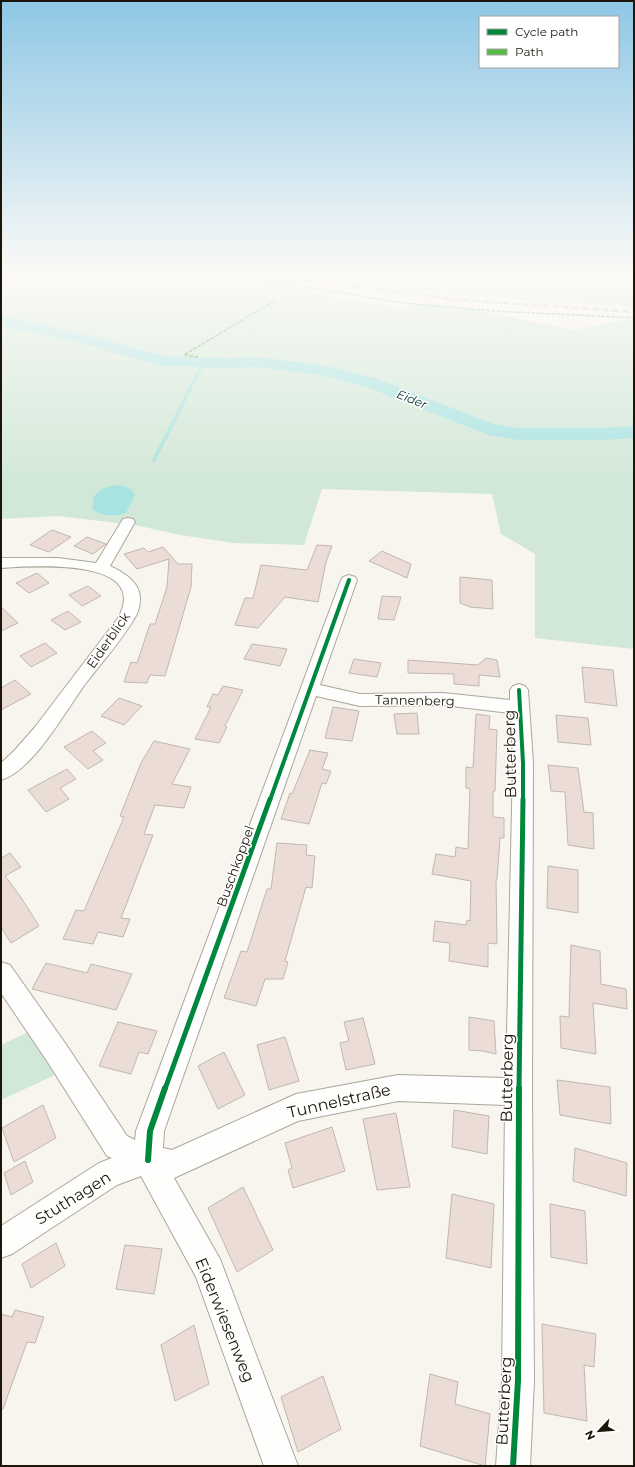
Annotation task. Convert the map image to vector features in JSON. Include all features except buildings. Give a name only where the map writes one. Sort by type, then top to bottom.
[{"type":"street","points":[[101,568],[128,522]]},
{"type":"street","name":"Eiderblick","points":[[1,563],[66,562],[101,568],[118,575],[127,584],[132,594],[131,606],[127,617],[23,755],[1,773]]},
{"type":"street","name":"Buschkoppel","points":[[148,1160],[150,1132],[349,580]]},
{"type":"street","name":"Tannenberg","points":[[309,688],[360,700],[520,699]]},
{"type":"street","name":"Butterberg","points":[[513,1466],[518,1380],[519,1092],[523,763],[520,699]]},
{"type":"street","points":[[1,973],[56,1052],[117,1146],[148,1160]]},
{"type":"street","name":"Tunnelstraße","points":[[148,1160],[173,1164],[296,1108],[398,1088],[519,1092]]},
{"type":"street","name":"Stuthagen","points":[[1,1243],[109,1173],[148,1160]]},
{"type":"street","name":"Eiderwiesenweg","points":[[148,1160],[209,1270],[281,1466]]},
{"type":"green space","points":[[1,345],[634,345],[634,649],[535,638],[535,554],[501,534],[492,494],[322,489],[304,545],[234,543],[180,535],[135,525],[58,516],[1,519]]},
{"type":"green space","points":[[28,1032],[55,1075],[1,1100],[1,1045]]},
{"type":"water","points":[[120,485],[131,489],[135,495],[126,513],[117,515],[103,515],[92,508],[94,502],[93,497],[99,491],[108,487]]},
{"type":"waterway","name":"Eider","points":[[106,345],[162,361],[227,363],[258,362],[326,371],[372,383],[489,429],[518,434],[602,434],[634,432]]},
{"type":"waterway","points":[[180,408],[203,363]]},
{"type":"waterway","points":[[154,460],[181,407]]},
{"type":"marked path","points":[[198,357],[184,355],[200,345]]},
{"type":"cycle path","points":[[148,1160],[150,1131],[349,580]]},
{"type":"cycle path","points":[[513,1466],[518,1380],[519,1092],[523,763],[519,690]]}]
